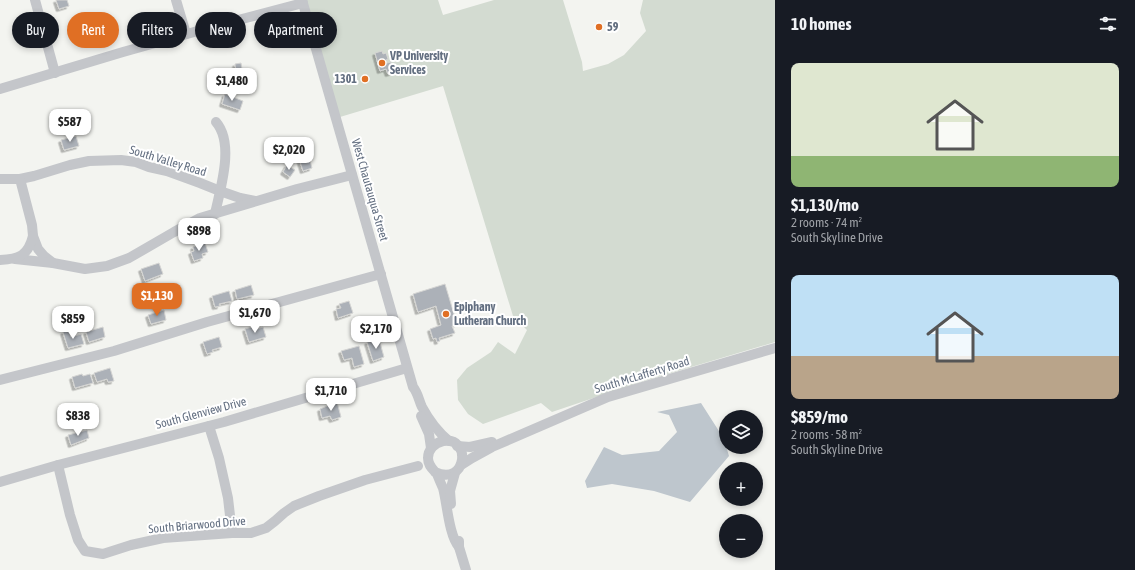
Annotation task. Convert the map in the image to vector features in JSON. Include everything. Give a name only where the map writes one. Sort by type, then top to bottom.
[{"type":"street","points":[[35,0],[55,73]]},
{"type":"street","points":[[176,0],[180,12]]},
{"type":"street","points":[[187,34],[302,2]]},
{"type":"street","name":"West Chautauqua Street","points":[[302,2],[413,387],[416,390],[428,418],[462,454],[463,460],[451,486],[450,496],[452,514],[460,543],[459,547]]},
{"type":"street","points":[[0,88],[137,48]]},
{"type":"street","points":[[215,214],[225,160],[225,144],[221,127],[216,122]]},
{"type":"street","name":"South Valley Road","points":[[0,180],[20,179],[89,161],[120,160],[136,162],[167,171],[240,198],[258,201]]},
{"type":"street","points":[[0,260],[15,259],[53,263],[85,269],[107,266],[129,258],[200,218],[299,188],[352,175]]},
{"type":"street","points":[[20,179],[32,225],[33,236],[38,249],[53,263]]},
{"type":"street","points":[[15,259],[26,251],[31,245],[33,236]]},
{"type":"street","points":[[0,380],[114,350],[207,322],[381,274]]},
{"type":"street","name":"South McLafferty Road","points":[[458,469],[481,452],[608,397],[775,348]]},
{"type":"street","name":"South Glenview Drive","points":[[0,482],[58,465],[209,426],[407,368]]},
{"type":"street","name":"West Chautauqua Street","points":[[413,387],[412,392],[415,402],[429,434],[431,448],[428,461],[443,489],[456,544],[459,547],[466,570]]},
{"type":"street","points":[[209,426],[219,458],[228,498],[232,533]]},
{"type":"street","name":"South McLafferty Road","points":[[453,443],[466,447],[475,447],[519,435]]},
{"type":"street","points":[[431,448],[440,442],[453,443]]},
{"type":"street","name":"South Briarwood Drive","points":[[58,465],[70,516],[78,540],[85,551],[104,554],[131,545],[163,538],[251,533],[266,528],[294,506],[365,480],[418,466]]},
{"type":"street","points":[[435,472],[445,475],[458,469]]},
{"type":"shaded area","points":[[306,0],[438,0],[443,15],[494,0],[563,0],[582,62],[583,71],[608,64],[624,55],[646,31],[640,13],[643,0],[775,0],[775,342],[641,382],[552,412],[541,403],[483,424],[468,414],[458,400],[457,380],[467,368],[491,352],[498,342],[515,354],[527,330],[513,316],[443,86],[340,117],[320,48],[337,48],[337,12],[309,12]]},
{"type":"shaded area","points":[[701,403],[719,431],[719,454],[728,454],[729,456],[724,462],[719,462],[719,468],[690,502],[654,491],[612,484],[587,488],[585,481],[604,447],[622,455],[659,451],[677,432],[669,415],[657,412]]},
{"type":"building","points":[[56,0],[67,0],[69,6],[59,9]]},
{"type":"building","name":"VP University Services","points":[[382,51],[383,54],[386,53],[388,59],[386,60],[387,63],[391,62],[394,72],[388,74],[386,69],[380,71],[375,53]]},
{"type":"building","points":[[241,63],[242,69],[236,71],[235,64]]},
{"type":"building","points":[[225,94],[243,101],[240,110],[222,104]]},
{"type":"building","points":[[76,136],[79,146],[64,150],[61,140]]},
{"type":"building","points":[[307,149],[312,168],[303,171],[297,152]]},
{"type":"building","points":[[287,165],[295,170],[290,177],[283,172]]},
{"type":"building","points":[[205,243],[208,252],[202,254],[203,258],[194,261],[191,252],[194,251],[193,247]]},
{"type":"building","points":[[159,263],[163,274],[145,281],[141,269]]},
{"type":"building","name":"Epiphany Lutheran Church","points":[[445,284],[457,324],[452,326],[455,333],[439,338],[440,341],[437,342],[436,338],[433,339],[430,329],[441,325],[436,306],[418,312],[413,294]]},
{"type":"building","points":[[251,285],[254,295],[237,299],[235,290]]},
{"type":"building","points":[[229,291],[232,301],[219,304],[220,306],[215,307],[212,296]]},
{"type":"building","points":[[349,301],[353,313],[338,318],[336,309],[341,308],[339,304]]},
{"type":"building","points":[[164,310],[166,320],[151,324],[148,315]]},
{"type":"building","points":[[103,327],[105,337],[89,342],[86,332]]},
{"type":"building","points":[[252,327],[253,330],[263,327],[266,337],[249,342],[245,329]]},
{"type":"building","points":[[69,330],[71,337],[81,334],[84,344],[68,348],[63,332]]},
{"type":"building","points":[[219,337],[222,347],[212,350],[213,352],[207,354],[203,342]]},
{"type":"building","points":[[379,339],[384,357],[373,361],[367,342]]},
{"type":"building","points":[[359,346],[364,364],[354,367],[352,358],[344,360],[341,351]]},
{"type":"building","points":[[110,368],[114,381],[108,382],[107,379],[97,382],[94,373]]},
{"type":"building","points":[[82,374],[83,376],[90,374],[93,383],[75,388],[72,377]]},
{"type":"building","points":[[337,402],[341,417],[332,420],[330,416],[322,418],[320,409]]},
{"type":"building","points":[[87,430],[89,438],[71,445],[68,435]]},
{"type":"place","name":"59","points":[[599,27]]},
{"type":"place","name":"VP University Services","points":[[382,63]]},
{"type":"place","name":"1301","points":[[365,79]]},
{"type":"place","name":"Epiphany Lutheran Church","points":[[446,314]]}]
